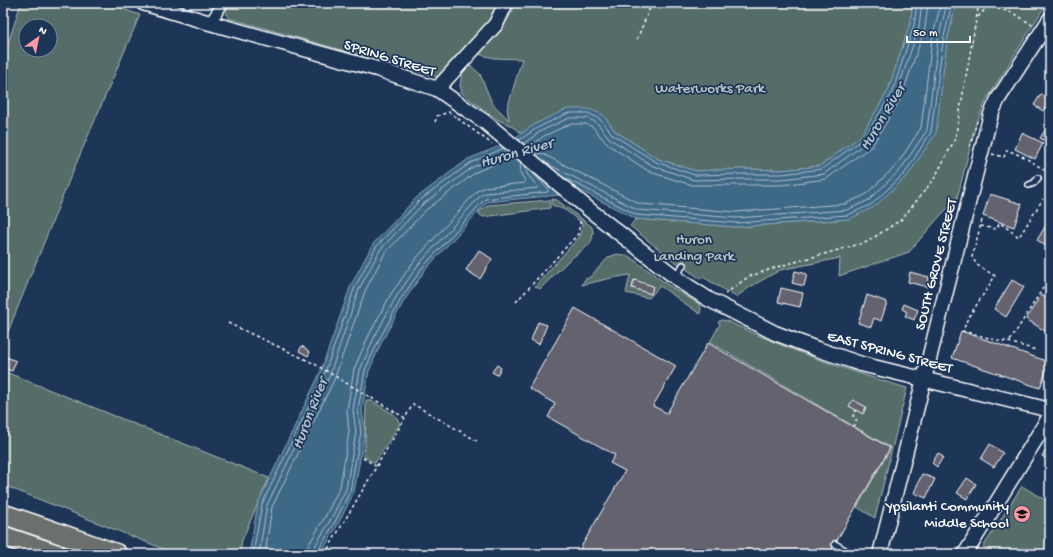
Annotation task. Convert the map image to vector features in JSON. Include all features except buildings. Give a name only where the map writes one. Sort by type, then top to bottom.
[{"type":"highway","points":[[3,505],[48,528]]},
{"type":"highway","points":[[3,514],[48,528],[117,554]]},
{"type":"highway","points":[[3,536],[56,554]]},
{"type":"main road","name":"SPRING STREET","points":[[143,3],[377,69],[437,89],[485,122],[587,214]]},
{"type":"main road","points":[[437,89],[496,24],[506,3]]},
{"type":"main road","name":"SOUTH GROVE STREET","points":[[880,554],[992,114],[998,99],[1050,19]]},
{"type":"main road","name":"EAST SPRING STREET","points":[[587,214],[679,271],[708,298],[775,333],[861,364],[1050,410]]},
{"type":"main road","points":[[965,554],[1050,416]]},
{"type":"street","points":[[210,23],[223,3]]},
{"type":"lane","points":[[1029,185],[1034,183],[1038,178]]},
{"type":"lane","points":[[835,544],[848,552]]},
{"type":"path","points":[[637,39],[650,8],[647,3]]},
{"type":"path","points":[[725,294],[748,277],[867,242],[902,218],[934,179],[956,139],[979,3]]},
{"type":"path","points":[[977,18],[989,5]]},
{"type":"path","points":[[435,122],[437,116],[449,112],[489,141]]},
{"type":"path","points":[[992,154],[1004,157],[1007,150],[1024,157],[1048,172],[1050,168]]},
{"type":"path","points":[[981,226],[996,229],[1000,223],[1019,237],[1042,199]]},
{"type":"path","points":[[516,302],[578,234],[587,214]]},
{"type":"path","points":[[982,220],[972,257],[977,266],[995,276],[967,320],[963,331],[1036,350]]},
{"type":"path","points":[[1010,342],[1050,277]]},
{"type":"path","points":[[228,323],[313,363],[405,418]]},
{"type":"path","points":[[325,554],[413,404],[477,442]]},
{"type":"path","points":[[854,427],[857,421],[853,416],[856,410]]},
{"type":"path","points":[[363,458],[376,466]]},
{"type":"green space","points":[[21,3],[106,3],[140,15],[70,178],[3,344],[3,59]]},
{"type":"green space","points":[[227,3],[497,3],[492,18],[437,77],[228,18],[225,6]]},
{"type":"green space","name":"Waterworks Park","points":[[516,3],[913,3],[910,24],[888,91],[861,136],[820,166],[782,170],[742,169],[696,171],[658,159],[615,131],[603,115],[537,123],[522,134],[510,125],[498,120],[462,93],[460,85],[462,73],[470,65],[480,74],[492,103],[509,120],[507,109],[522,59],[494,58],[478,54],[509,18]]},
{"type":"green space","name":"Huron Landing Park","points":[[956,3],[1047,3],[987,99],[976,124],[957,199],[909,252],[839,276],[840,258],[780,270],[750,287],[736,297],[703,277],[701,279],[670,258],[630,226],[636,219],[736,227],[849,219],[947,41]]},
{"type":"green space","points":[[552,199],[557,200],[592,227],[593,232],[589,245],[569,260],[540,289],[535,286],[581,235],[582,223],[565,210],[552,205]]},
{"type":"green space","points":[[550,200],[550,208],[483,217],[479,214],[479,212],[488,205]]},
{"type":"green space","points":[[617,254],[629,256],[668,285],[699,304],[701,308],[700,314],[660,286],[649,298],[626,293],[630,275],[582,285],[585,279],[589,278],[609,257]]},
{"type":"green space","points":[[722,320],[816,358],[907,388],[875,518],[857,507],[891,448],[710,342],[720,324],[718,322]]},
{"type":"green space","points":[[3,371],[269,478],[242,540],[240,554],[176,554],[3,485]]},
{"type":"green space","points":[[366,400],[370,400],[395,415],[400,424],[375,463],[364,457]]},
{"type":"green space","name":"Ypsilanti Community Middle School","points":[[1022,486],[1050,503],[1050,554],[994,554],[983,547]]},
{"type":"water","name":"Huron River","points":[[913,3],[956,3],[947,41],[936,133],[908,175],[874,207],[849,219],[736,227],[636,219],[532,166],[559,195],[487,202],[425,270],[404,301],[382,341],[369,371],[362,410],[365,432],[354,492],[321,554],[249,554],[258,503],[320,373],[351,285],[373,244],[416,198],[468,159],[507,143],[537,123],[567,109],[589,109],[603,115],[615,131],[658,159],[696,171],[742,169],[782,170],[820,166],[861,136],[888,91],[910,24]]},
{"type":"place","name":"Ypsilanti Community Middle School","points":[[1022,514]]}]
